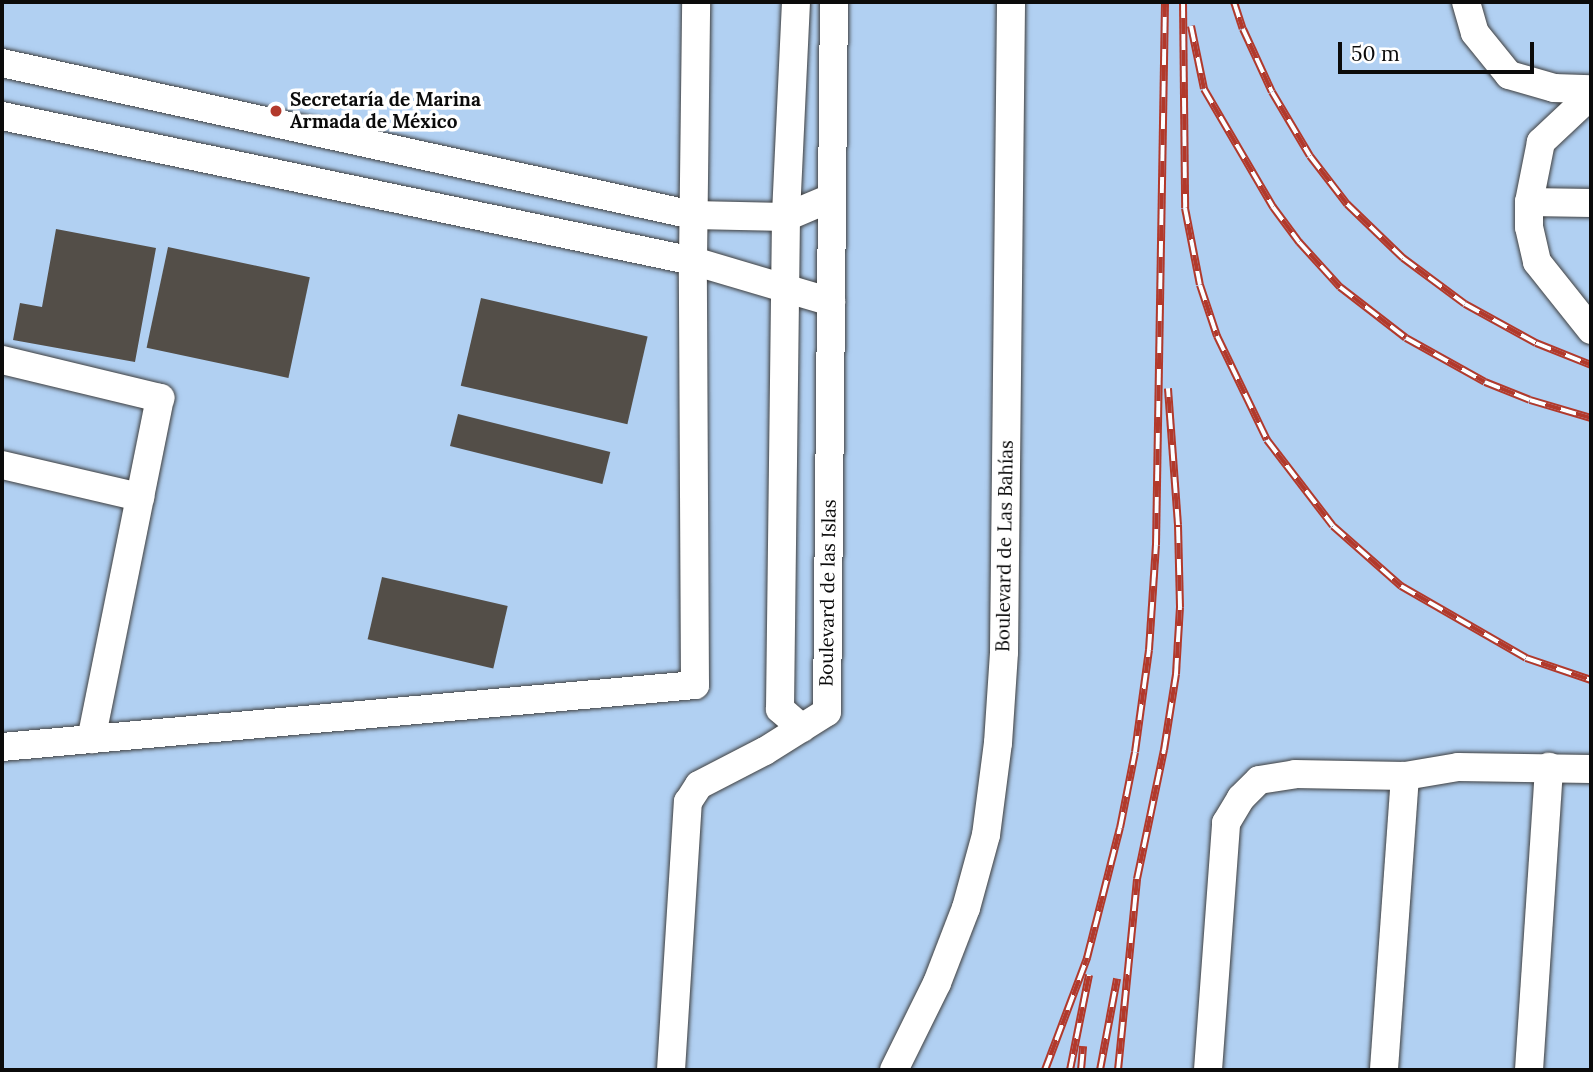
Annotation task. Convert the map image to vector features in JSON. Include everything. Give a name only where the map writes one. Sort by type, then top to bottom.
[{"type":"street","points":[[2,747],[695,685],[693,215],[696,2]]},
{"type":"street","points":[[671,1070],[688,802],[699,785],[802,728],[780,709],[786,217],[796,2]]},
{"type":"street","name":"Boulevard de las Islas","points":[[802,728],[827,712],[834,2]]},
{"type":"street","name":"Boulevard de Las Bahías","points":[[894,1070],[937,983],[966,908],[985,835],[998,743],[1004,652],[1011,2]]},
{"type":"street","points":[[1466,2],[1475,33],[1509,75],[1554,88],[1591,89]]},
{"type":"street","points":[[2,63],[693,215],[786,217],[831,198]]},
{"type":"street","points":[[1591,95],[1541,142],[1529,202],[1530,228],[1537,262],[1591,330]]},
{"type":"street","points":[[2,116],[693,261],[831,302]]},
{"type":"street","points":[[1529,202],[1591,203]]},
{"type":"street","points":[[2,360],[160,398],[91,739]]},
{"type":"street","points":[[2,465],[140,497]]},
{"type":"street","points":[[1208,1070],[1226,823],[1241,798],[1259,780],[1295,774],[1405,776],[1458,767],[1591,769]]},
{"type":"street","points":[[1529,1070],[1549,767]]},
{"type":"street","points":[[1384,1070],[1405,776]]},
{"type":"water","points":[[2,2],[1591,2],[1591,1070],[2,1070]]},
{"type":"building","points":[[56,229],[156,248],[135,362],[13,340],[20,303],[42,307]]},
{"type":"building","points":[[168,247],[310,277],[288,378],[147,348]]},
{"type":"building","points":[[481,298],[648,336],[627,424],[461,386]]},
{"type":"building","points":[[458,414],[610,452],[602,484],[450,446]]},
{"type":"building","points":[[382,577],[508,606],[493,668],[368,639]]},
{"type":"railway","points":[[1045,1070],[1087,958],[1120,828],[1135,752],[1149,650],[1156,545],[1165,2]]},
{"type":"railway","points":[[1183,2],[1185,208],[1200,285],[1217,336],[1267,440],[1333,526],[1401,586],[1526,658],[1591,680]]},
{"type":"railway","points":[[1234,2],[1243,29],[1272,92],[1310,156],[1347,204],[1403,258],[1465,304],[1536,343],[1591,365]]},
{"type":"railway","points":[[1191,26],[1204,89],[1273,207],[1299,242],[1340,287],[1406,338],[1485,382],[1530,400],[1591,418]]},
{"type":"railway","points":[[1118,1070],[1137,879],[1164,750],[1176,674],[1180,607],[1178,525],[1168,388]]},
{"type":"railway","points":[[1070,1070],[1089,975]]},
{"type":"railway","points":[[1100,1070],[1117,979]]},
{"type":"railway","points":[[1081,1070],[1083,1046]]},
{"type":"place","name":"Secretaría de Marina Armada de México","points":[[276,111]]}]
